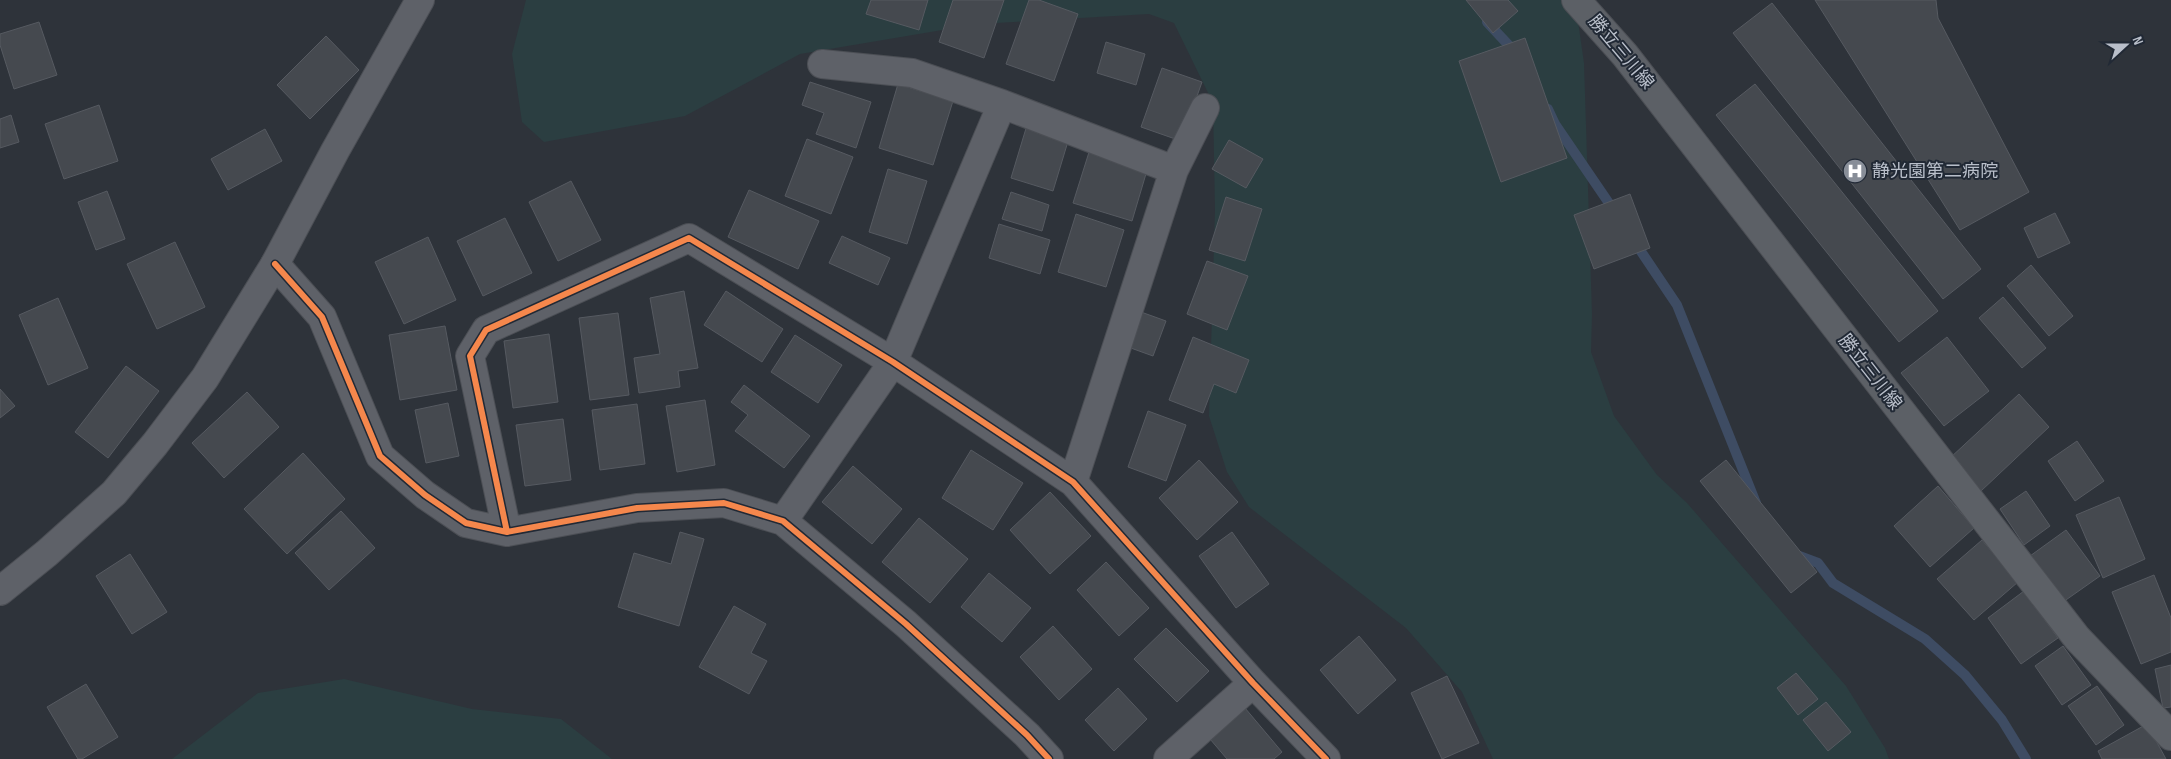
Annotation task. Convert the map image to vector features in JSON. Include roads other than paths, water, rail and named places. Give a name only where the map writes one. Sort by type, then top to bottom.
[{"type":"main road","name":"勝立三川線","points":[[1576,0],[1625,55],[2077,638],[2171,736]]},
{"type":"street","points":[[0,591],[47,553],[114,493],[155,444],[205,378],[276,264],[335,151],[420,0]]},
{"type":"street","points":[[822,64],[912,73],[1002,104],[1174,170]]},
{"type":"street","points":[[783,521],[894,362],[1002,104]]},
{"type":"street","points":[[1073,482],[1174,170],[1205,108]]},
{"type":"street","points":[[507,532],[470,356],[486,330],[689,238],[894,362],[1073,482],[1253,683],[1326,759]]},
{"type":"street","points":[[276,264],[322,317],[380,456],[425,495],[466,523],[507,532],[637,508],[724,503],[783,521],[906,624],[1027,734],[1049,759]]},
{"type":"street","points":[[1168,759],[1253,683]]},
{"type":"waterway","points":[[1487,22],[1516,53]]},
{"type":"waterway","points":[[1548,109],[1555,124],[1615,212]]},
{"type":"waterway","points":[[1634,241],[1677,305],[1756,503]]},
{"type":"waterway","points":[[1794,554],[1818,563],[1833,583],[1925,639],[1965,675],[2002,720],[2026,759]]},
{"type":"place","name":"静光園第二病院","points":[[1855,171]]}]
